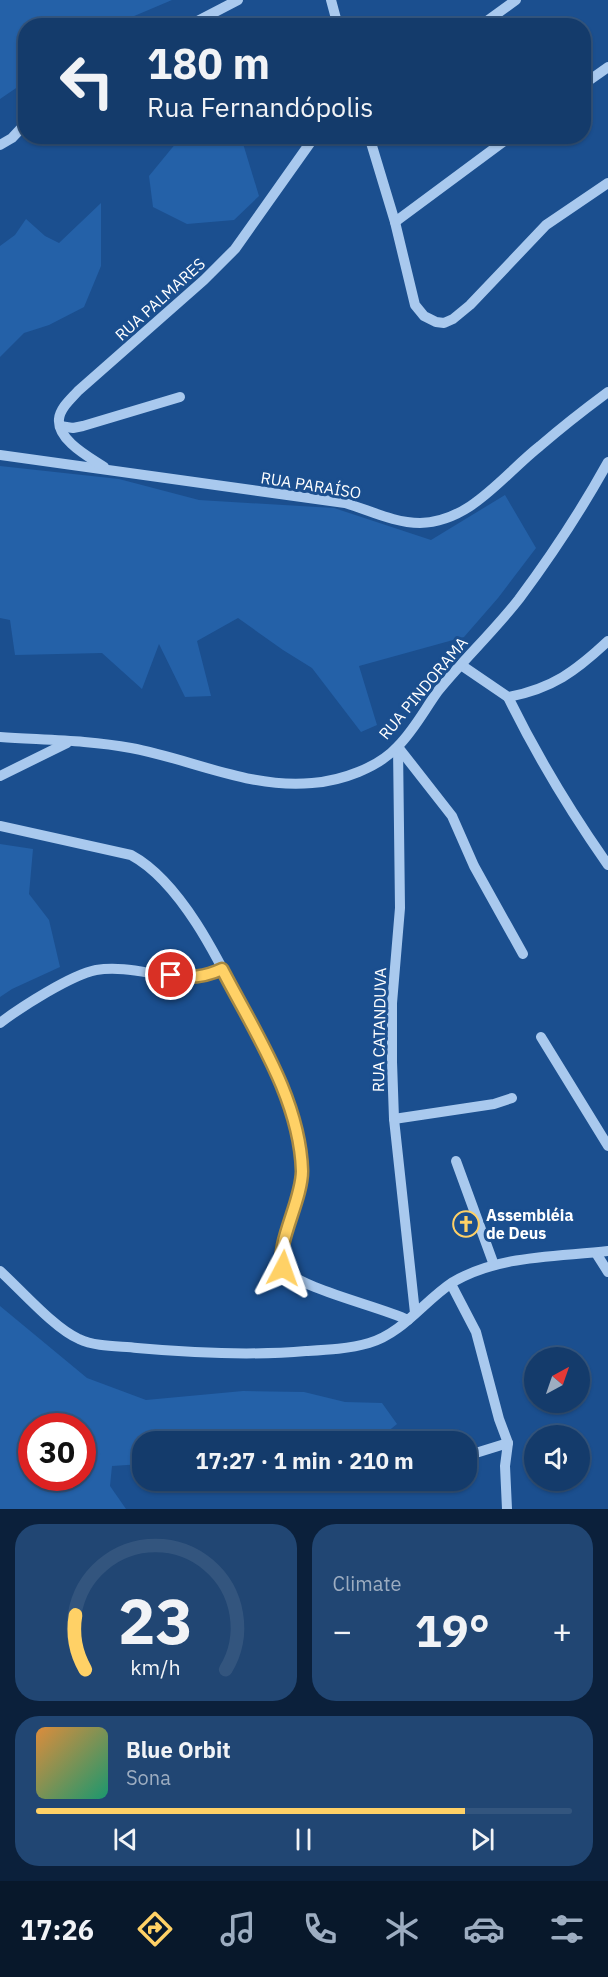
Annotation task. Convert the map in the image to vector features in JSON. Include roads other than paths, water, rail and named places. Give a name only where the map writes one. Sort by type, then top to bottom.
[{"type":"street","points":[[203,18],[238,0]]},
{"type":"street","points":[[331,0],[336,18]]},
{"type":"street","points":[[491,18],[516,0]]},
{"type":"street","points":[[591,79],[608,67]]},
{"type":"street","points":[[0,154],[18,132]]},
{"type":"street","points":[[0,146],[12,138]]},
{"type":"street","name":"RUA PALMARES","points":[[60,426],[59,417],[64,406],[78,391],[204,280],[235,249],[309,144]]},
{"type":"street","points":[[371,144],[395,222],[415,305],[424,316],[436,322],[444,323],[453,319],[470,305],[546,225],[608,183]]},
{"type":"street","points":[[395,222],[500,144]]},
{"type":"street","name":"RUA PARAÍSO","points":[[0,455],[345,503],[397,520],[418,523],[439,521],[477,503],[538,447],[608,392]]},
{"type":"street","points":[[60,426],[73,428],[83,426],[180,397]]},
{"type":"street","points":[[60,426],[67,438],[105,468]]},
{"type":"street","name":"RUA PINDORAMA","points":[[0,736],[104,743],[284,783],[312,783],[342,778],[362,771],[398,747],[438,691],[518,600],[584,505],[608,462]]},
{"type":"street","points":[[508,697],[531,693],[558,682],[608,641]]},
{"type":"street","points":[[461,665],[508,697],[536,753],[608,865]]},
{"type":"street","points":[[0,776],[68,742]]},
{"type":"street","points":[[398,747],[452,816],[474,866],[523,954]]},
{"type":"street","name":"RUA CATANDUVA","points":[[398,747],[400,898],[392,1003],[394,1119],[412,1316]]},
{"type":"street","points":[[0,826],[131,855],[145,862],[176,896],[222,969],[288,1098],[300,1146],[302,1173],[297,1206],[281,1251],[283,1268],[294,1278],[365,1305],[412,1316]]},
{"type":"street","points":[[0,1023],[64,983],[95,970],[130,969],[184,978],[207,976],[222,969]]},
{"type":"street","points":[[541,1037],[608,1146]]},
{"type":"street","points":[[394,1119],[494,1104],[512,1098]]},
{"type":"street","points":[[456,1161],[494,1265]]},
{"type":"street","points":[[0,1271],[67,1333],[80,1340],[182,1352],[227,1353],[332,1349],[370,1343],[398,1329],[451,1284],[472,1272],[494,1265],[542,1257],[608,1251]]},
{"type":"street","points":[[596,1252],[608,1272]]},
{"type":"street","points":[[451,1284],[476,1332],[499,1419],[508,1443],[505,1466],[507,1509]]},
{"type":"street","points":[[477,1453],[508,1443]]},
{"type":"place","name":"Assembléia de Deus","points":[[466,1224]]}]
